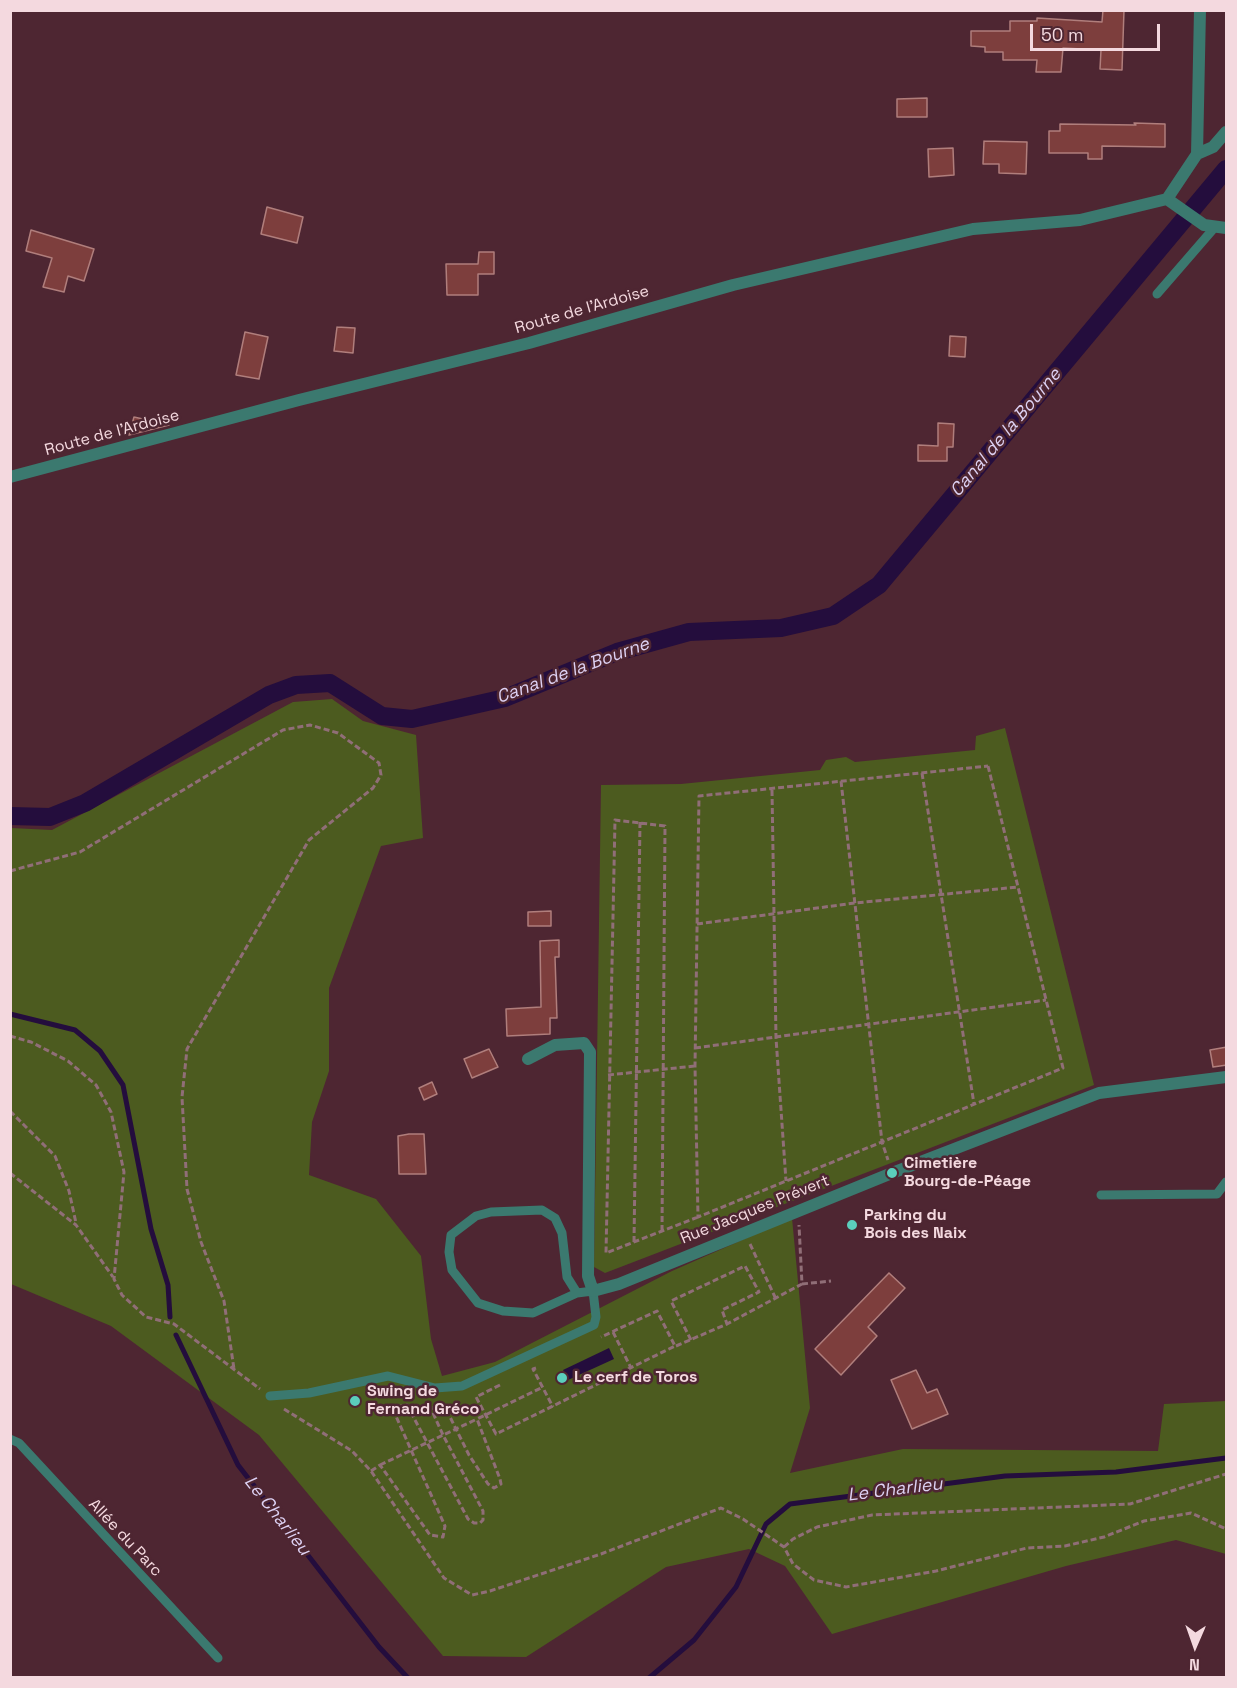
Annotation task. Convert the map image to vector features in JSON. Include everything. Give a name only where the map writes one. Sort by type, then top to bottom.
[{"type":"street","points":[[1197,154],[1200,10]]},
{"type":"street","points":[[1215,226],[1167,198],[1197,154],[1213,147],[1227,132]]},
{"type":"street","name":"Route de l'Ardoise","points":[[10,477],[299,400],[529,343],[733,285],[973,229],[1080,220],[1167,198]]},
{"type":"street","points":[[528,1059],[555,1045],[584,1044],[590,1052],[588,1276],[593,1291]]},
{"type":"street","name":"Rue Jacques Prévert","points":[[593,1291],[619,1284],[892,1173],[1099,1093],[1227,1077]]},
{"type":"lane","points":[[1156,294],[1215,226]]},
{"type":"lane","points":[[1101,1196],[1217,1194],[1227,1182]]},
{"type":"lane","points":[[270,1396],[309,1393],[388,1376],[435,1388],[462,1386],[594,1325],[596,1317],[593,1291],[577,1293],[533,1312],[503,1311],[478,1303],[452,1270],[448,1252],[451,1235],[476,1216],[491,1212],[542,1210],[555,1218],[562,1233],[567,1277],[577,1293]]},
{"type":"lane","name":"Allée du Parc","points":[[10,1439],[19,1443],[219,1658]]},
{"type":"path","points":[[10,871],[80,852],[283,730],[310,725],[338,733],[379,763],[381,775],[374,788],[309,840],[187,1049],[182,1097],[187,1189],[201,1242],[224,1301],[234,1370]]},
{"type":"path","points":[[662,1231],[665,826],[615,820],[606,1253],[662,1231],[786,1181],[1063,1068],[988,766],[699,796],[695,1048],[698,1216]]},
{"type":"path","points":[[922,773],[958,1014],[974,1104]]},
{"type":"path","points":[[841,781],[882,1142]]},
{"type":"path","points":[[772,790],[776,1038],[786,1181]]},
{"type":"path","points":[[634,1242],[640,822]]},
{"type":"path","points":[[697,924],[855,903],[1018,887]]},
{"type":"path","points":[[695,1048],[958,1014],[1046,1000]]},
{"type":"path","points":[[10,1036],[31,1042],[68,1060],[96,1085],[111,1112],[124,1172],[114,1279]]},
{"type":"path","points":[[608,1075],[695,1066]]},
{"type":"path","points":[[10,1111],[55,1156],[69,1191],[76,1225]]},
{"type":"path","points":[[10,1173],[76,1225],[114,1279],[122,1295],[138,1312],[157,1322],[174,1324],[284,1409],[352,1451],[371,1471],[444,1578],[472,1595],[490,1592],[601,1554],[721,1508],[743,1519],[784,1547],[793,1564],[814,1580],[846,1587],[936,1571],[1027,1548],[1065,1546],[1115,1533],[1144,1521],[1191,1513],[1227,1529]]},
{"type":"path","points":[[798,1211],[802,1284]]},
{"type":"path","points":[[745,1232],[775,1297]]},
{"type":"path","points":[[692,1340],[671,1301],[745,1266],[759,1292],[722,1310],[727,1324]]},
{"type":"path","points":[[504,1383],[476,1397],[496,1434],[727,1324],[802,1284],[831,1281]]},
{"type":"path","points":[[593,1341],[657,1311],[675,1347]]},
{"type":"path","points":[[613,1332],[631,1368]]},
{"type":"path","points":[[524,1373],[543,1364]]},
{"type":"path","points":[[533,1369],[553,1407]]},
{"type":"path","points":[[371,1471],[428,1441],[543,1387]]},
{"type":"path","points":[[380,1465],[430,1534],[443,1537],[445,1526],[394,1411],[401,1404],[407,1405],[468,1519],[474,1523],[480,1523],[483,1520],[483,1511],[443,1435],[434,1413],[434,1407],[439,1405],[445,1407],[455,1429],[488,1484],[494,1488],[501,1484],[500,1479],[477,1419]]},
{"type":"path","points":[[784,1547],[793,1539],[817,1527],[872,1515],[1130,1504],[1227,1474]]},
{"type":"green space","points":[[332,699],[363,721],[416,735],[423,838],[381,846],[329,988],[329,1071],[312,1122],[309,1175],[376,1199],[421,1256],[431,1339],[442,1376],[495,1362],[672,1271],[792,1218],[810,1408],[790,1473],[903,1449],[1158,1451],[1164,1404],[1226,1401],[1226,1554],[1176,1540],[1066,1566],[832,1634],[785,1566],[749,1549],[666,1567],[526,1657],[443,1656],[259,1435],[111,1326],[11,1284],[11,828],[52,830],[293,702]]},
{"type":"green space","points":[[1005,728],[1094,1085],[605,1273],[594,1267],[601,785],[681,784],[820,770],[826,760],[846,757],[855,762],[975,750],[976,736]]},
{"type":"shaded area","points":[[609,1348],[614,1359],[568,1380],[563,1370]]},
{"type":"building","points":[[1103,10],[1124,10],[1122,70],[1100,69],[1101,50],[1063,48],[1061,72],[1036,72],[1037,60],[1003,60],[1003,52],[985,52],[985,47],[971,46],[971,31],[1010,31],[1010,21],[1037,21],[1037,18],[1102,22]]},
{"type":"building","points":[[927,98],[927,117],[897,117],[897,99]]},
{"type":"building","points":[[1134,123],[1165,124],[1165,147],[1102,146],[1102,159],[1088,159],[1088,153],[1049,153],[1049,131],[1060,131],[1060,124],[1136,125]]},
{"type":"building","points":[[984,141],[1027,142],[1026,174],[999,173],[999,164],[983,164]]},
{"type":"building","points":[[953,148],[954,175],[929,177],[928,149]]},
{"type":"building","points":[[267,207],[303,217],[297,243],[261,234]]},
{"type":"building","points":[[31,230],[94,249],[84,281],[68,276],[64,292],[43,287],[52,258],[26,251]]},
{"type":"building","points":[[479,252],[494,252],[494,274],[478,274],[478,295],[447,295],[446,264],[478,264]]},
{"type":"building","points":[[337,327],[355,328],[353,353],[334,351]]},
{"type":"building","points":[[245,332],[268,337],[259,379],[236,375]]},
{"type":"building","points":[[950,336],[966,337],[965,357],[949,356]]},
{"type":"building","points":[[134,417],[169,425],[129,435]]},
{"type":"building","points":[[938,423],[954,424],[953,447],[947,447],[947,461],[918,461],[918,445],[938,446]]},
{"type":"building","points":[[551,911],[551,926],[528,926],[528,912]]},
{"type":"building","points":[[559,940],[559,957],[555,957],[557,1018],[550,1018],[550,1034],[507,1036],[506,1009],[541,1007],[540,941]]},
{"type":"building","points":[[1227,1047],[1227,1065],[1213,1067],[1210,1050]]},
{"type":"building","points":[[489,1049],[498,1067],[472,1078],[464,1059]]},
{"type":"building","points":[[432,1082],[437,1094],[424,1100],[419,1088]]},
{"type":"building","points":[[424,1134],[426,1174],[399,1174],[398,1136]]},
{"type":"building","points":[[889,1273],[905,1288],[868,1327],[877,1336],[841,1375],[815,1349]]},
{"type":"building","points":[[916,1370],[927,1393],[937,1389],[948,1414],[912,1429],[891,1380]]},
{"type":"waterway","name":"Canal de la Bourne","points":[[10,816],[50,817],[85,803],[269,695],[296,685],[330,683],[382,716],[412,719],[505,698],[617,652],[689,632],[781,628],[833,616],[879,585],[1226,169]]},
{"type":"waterway","name":"Le Charlieu","points":[[10,1014],[75,1030],[100,1051],[123,1085],[151,1229],[168,1285],[170,1317]]},
{"type":"waterway","name":"Le Charlieu","points":[[176,1335],[238,1465],[379,1647],[408,1678]]},
{"type":"waterway","name":"Le Charlieu","points":[[649,1678],[694,1640],[736,1587],[766,1524],[790,1504],[1005,1476],[1116,1472],[1226,1458]]},
{"type":"place","name":"Cimetière Bourg-de-Péage","points":[[892,1173]]},
{"type":"place","name":"Parking du Bois des Naix","points":[[852,1225]]},
{"type":"place","name":"Le cerf de Toros","points":[[562,1378]]},
{"type":"place","name":"Swing de Fernand Gréco","points":[[355,1401]]}]
